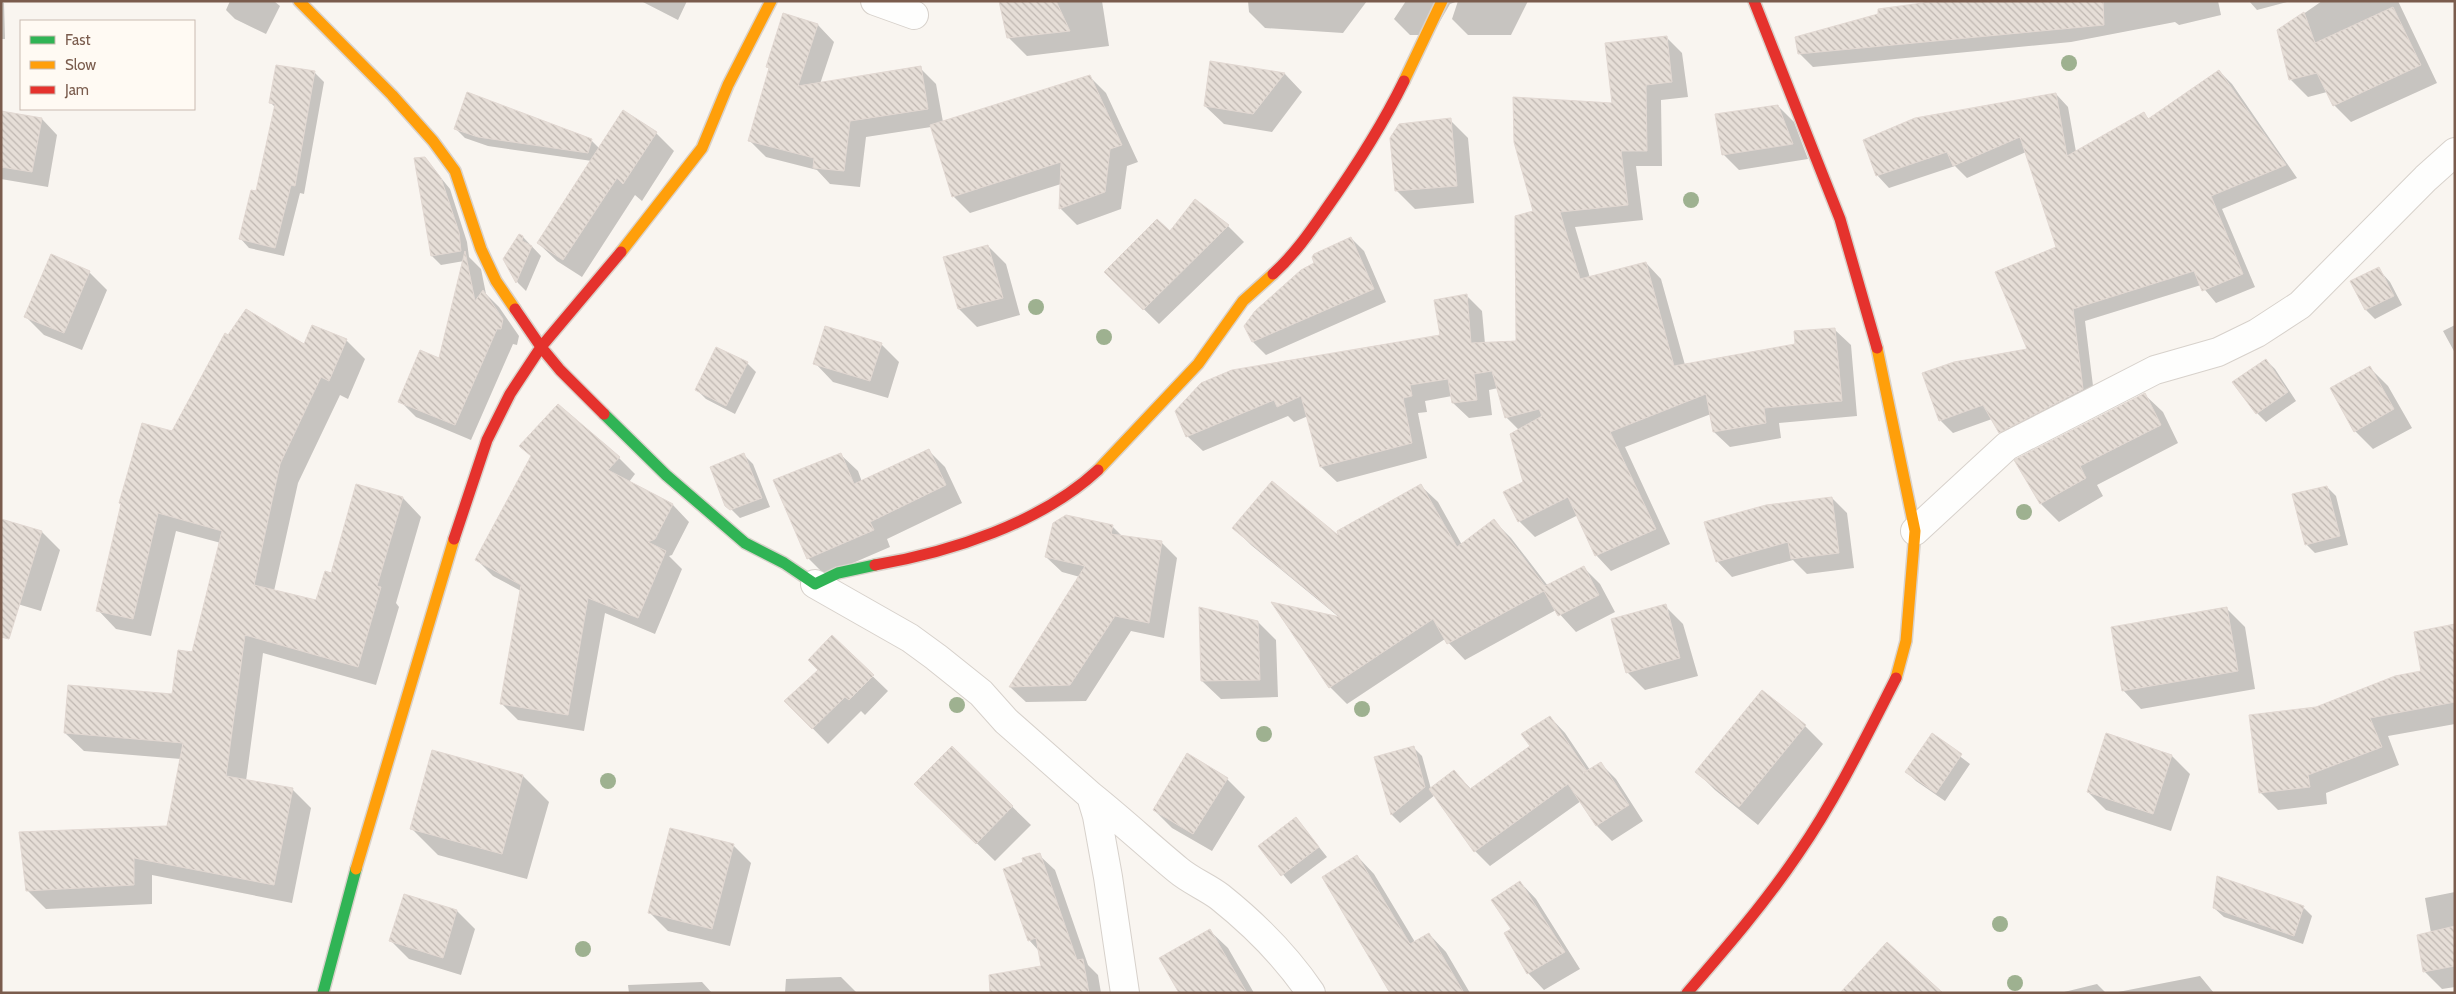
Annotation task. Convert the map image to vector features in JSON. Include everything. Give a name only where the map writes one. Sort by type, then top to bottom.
[{"type":"street","points":[[300,1],[392,95],[433,141],[455,172],[481,249],[496,281],[541,347],[560,370],[666,475],[745,543],[784,563],[814,584],[910,638],[981,693],[1006,721],[1091,796],[1132,828],[1179,871],[1219,896],[1258,930],[1290,962],[1311,993]]},
{"type":"street","points":[[323,993],[368,823],[402,723],[450,552],[487,440],[510,394],[541,347],[609,268],[702,148],[728,85],[771,1]]},
{"type":"street","points":[[875,1],[914,14]]},
{"type":"street","points":[[814,584],[838,573],[860,567],[902,560],[961,545],[1052,506],[1078,489],[1104,465],[1198,364],[1243,301],[1293,256],[1346,181],[1393,103],[1442,1]]},
{"type":"street","points":[[1687,993],[1742,930],[1799,853],[1852,764],[1898,674],[1906,641],[1915,531],[1899,447],[1871,321],[1840,219],[1754,1]]},
{"type":"street","points":[[1915,531],[2007,446],[2155,370],[2218,352],[2256,333],[2300,305],[2426,178],[2455,152]]},
{"type":"street","points":[[1091,796],[1097,816],[1108,877],[1124,993]]},
{"type":"building","points":[[999,1],[1056,1],[1070,31],[1007,38]]},
{"type":"building","points":[[1937,1],[2103,1],[2104,25],[1798,54],[1795,37],[1878,14],[1878,9]]},
{"type":"building","points":[[2393,7],[2421,65],[2333,106],[2317,73],[2289,80],[2277,30],[2304,12],[2315,43]]},
{"type":"building","points":[[783,13],[818,24],[798,86],[921,66],[928,109],[850,121],[844,171],[813,168],[814,158],[748,141],[769,68],[766,67]]},
{"type":"building","points":[[1667,36],[1672,82],[1646,85],[1647,151],[1621,151],[1628,205],[1560,212],[1580,279],[1646,262],[1674,366],[1795,344],[1794,331],[1835,328],[1842,401],[1764,408],[1766,423],[1713,432],[1706,394],[1610,432],[1656,529],[1595,556],[1568,497],[1518,522],[1503,492],[1523,482],[1510,434],[1542,416],[1539,409],[1505,418],[1492,371],[1474,374],[1477,400],[1452,403],[1448,379],[1410,385],[1412,396],[1403,398],[1412,443],[1320,467],[1301,396],[1277,407],[1274,400],[1186,437],[1175,411],[1201,383],[1232,370],[1440,335],[1434,300],[1467,294],[1471,343],[1516,341],[1515,216],[1533,211],[1514,142],[1513,97],[1612,103],[1605,43]]},
{"type":"building","points":[[1210,61],[1285,73],[1253,114],[1204,106]]},
{"type":"building","points":[[276,65],[315,71],[295,186],[291,185],[275,248],[239,239],[251,190],[256,191],[275,104],[269,103]]},
{"type":"building","points":[[2219,70],[2286,165],[2211,196],[2243,274],[2202,291],[2194,271],[2073,309],[2083,389],[1999,433],[1983,405],[1939,421],[1922,373],[1954,362],[2027,349],[1995,272],[2056,247],[2020,137],[1953,166],[1947,152],[1876,176],[1863,140],[1915,118],[2056,93],[2067,156],[2144,112],[2148,119]]},
{"type":"building","points":[[1090,75],[1122,145],[1110,149],[1105,192],[1059,209],[1061,162],[952,197],[930,125]]},
{"type":"building","points":[[467,92],[592,139],[588,153],[478,137],[454,129]]},
{"type":"building","points":[[1778,105],[1793,144],[1722,155],[1715,114]]},
{"type":"building","points":[[623,110],[657,132],[623,184],[617,178],[563,260],[537,243]]},
{"type":"building","points":[[1,111],[42,118],[32,172],[1,167]]},
{"type":"building","points":[[1451,118],[1457,186],[1395,191],[1390,138],[1399,124]]},
{"type":"building","points":[[425,157],[441,178],[459,232],[461,251],[431,256],[414,158]]},
{"type":"building","points":[[1195,199],[1229,225],[1143,310],[1104,272],[1157,219],[1170,231]]},
{"type":"building","points":[[519,234],[523,236],[522,241],[532,246],[516,283],[503,259]]},
{"type":"building","points":[[1351,237],[1374,289],[1252,342],[1244,326],[1255,311],[1301,270],[1314,263],[1312,257],[1314,254]]},
{"type":"building","points":[[988,245],[1003,298],[958,309],[943,257]]},
{"type":"building","points":[[465,251],[475,301],[483,290],[503,319],[501,329],[497,329],[455,425],[398,402],[420,350],[439,358]]},
{"type":"building","points":[[51,254],[90,271],[64,333],[24,317]]},
{"type":"building","points":[[2379,267],[2394,296],[2365,310],[2350,281]]},
{"type":"building","points":[[246,309],[304,344],[312,325],[347,339],[329,381],[321,377],[280,464],[254,585],[316,600],[325,571],[331,573],[356,484],[403,497],[377,586],[381,587],[358,667],[245,635],[226,776],[293,788],[274,885],[134,858],[134,885],[26,891],[19,832],[167,826],[183,743],[64,733],[68,685],[172,694],[178,650],[192,652],[222,531],[158,513],[133,619],[96,611],[121,504],[119,503],[142,423],[172,431],[225,333],[228,335]]},
{"type":"building","points":[[825,326],[882,343],[870,381],[813,364]]},
{"type":"building","points":[[716,347],[748,362],[726,406],[695,390]]},
{"type":"building","points":[[2266,359],[2288,392],[2256,414],[2232,382]]},
{"type":"building","points":[[2370,366],[2394,409],[2354,432],[2330,388]]},
{"type":"building","points":[[2145,393],[2161,425],[2080,466],[2086,478],[2040,504],[2014,460]]},
{"type":"building","points":[[558,404],[620,457],[608,470],[673,504],[655,539],[648,542],[666,551],[638,618],[588,598],[568,715],[500,704],[521,585],[475,560],[531,456],[519,446]]},
{"type":"building","points":[[929,449],[946,485],[870,522],[874,530],[807,559],[773,480],[841,453],[854,484]]},
{"type":"building","points":[[744,453],[762,498],[730,510],[725,506],[710,467]]},
{"type":"building","points":[[1272,481],[1338,535],[1337,531],[1421,484],[1457,547],[1494,519],[1545,586],[1584,566],[1599,595],[1558,616],[1544,591],[1447,644],[1433,619],[1329,688],[1271,602],[1340,617],[1232,528]]},
{"type":"building","points":[[2327,486],[2340,536],[2305,545],[2292,494]]},
{"type":"building","points":[[1832,497],[1839,553],[1791,559],[1788,542],[1716,562],[1704,522],[1766,505]]},
{"type":"building","points":[[1066,515],[1113,525],[1111,534],[1162,541],[1149,623],[1115,616],[1070,685],[1009,687],[1085,566],[1045,557],[1053,523]]},
{"type":"building","points":[[1,519],[42,531],[9,639],[1,637]]},
{"type":"building","points":[[1666,604],[1680,658],[1626,673],[1611,619]]},
{"type":"building","points":[[1199,607],[1258,621],[1260,680],[1201,681]]},
{"type":"building","points":[[2227,607],[2238,671],[2122,691],[2111,627]]},
{"type":"building","points":[[2455,624],[2455,702],[2370,718],[2382,747],[2308,775],[2310,787],[2259,793],[2249,715],[2316,707],[2395,676],[2421,671],[2414,632]]},
{"type":"building","points":[[832,635],[874,675],[849,700],[845,697],[812,729],[784,701],[818,670],[808,660]]},
{"type":"building","points":[[1762,690],[1806,725],[1739,807],[1695,772]]},
{"type":"building","points":[[1550,716],[1587,771],[1601,762],[1629,805],[1596,826],[1568,784],[1474,852],[1429,789],[1454,770],[1470,789],[1530,746],[1521,734]]},
{"type":"building","points":[[1932,733],[1962,754],[1936,793],[1905,772]]},
{"type":"building","points":[[2106,733],[2172,755],[2153,814],[2087,792]]},
{"type":"building","points":[[952,746],[1013,806],[976,844],[914,784]]},
{"type":"building","points":[[1414,746],[1425,787],[1391,815],[1374,757]]},
{"type":"building","points":[[432,750],[523,775],[502,854],[410,829]]},
{"type":"building","points":[[1187,753],[1228,778],[1193,834],[1153,810]]},
{"type":"building","points":[[1296,817],[1319,847],[1281,876],[1258,846]]},
{"type":"building","points":[[670,828],[734,844],[712,929],[648,913]]},
{"type":"building","points":[[1040,853],[1077,960],[1083,959],[1089,993],[990,993],[989,975],[1041,966],[1036,938],[1028,941],[1003,869],[1023,862],[1022,858]]},
{"type":"building","points":[[1357,855],[1410,944],[1429,933],[1464,993],[1390,993],[1322,877]]},
{"type":"building","points":[[2217,876],[2304,906],[2294,936],[2213,908]]},
{"type":"building","points":[[1520,881],[1565,952],[1527,974],[1504,933],[1511,929],[1491,900]]},
{"type":"building","points":[[404,894],[457,910],[443,958],[389,941]]},
{"type":"building","points":[[2455,926],[2455,966],[2423,972],[2417,935]]},
{"type":"building","points":[[1210,929],[1247,993],[1179,993],[1159,958]]},
{"type":"building","points":[[1887,942],[1943,993],[1840,993]]},
{"type":"traffic: fast","points":[[604,414],[666,475],[745,543],[784,563],[815,584],[838,573],[875,565]]},
{"type":"traffic: fast","points":[[323,993],[356,869]]},
{"type":"traffic: slow","points":[[299,1],[392,95],[433,141],[455,171],[481,249],[496,281],[515,309]]},
{"type":"traffic: slow","points":[[621,252],[702,148],[728,85],[771,1]]},
{"type":"traffic: slow","points":[[1404,81],[1442,1]]},
{"type":"traffic: slow","points":[[1098,470],[1198,364],[1243,301],[1273,274]]},
{"type":"traffic: slow","points":[[1877,348],[1915,531],[1906,641],[1896,678]]},
{"type":"traffic: slow","points":[[356,869],[454,539]]},
{"type":"traffic: jam","points":[[1754,1],[1840,219],[1877,348]]},
{"type":"traffic: jam","points":[[1273,274],[1302,243],[1347,178],[1396,98],[1404,81]]},
{"type":"traffic: jam","points":[[604,414],[560,370],[541,347],[621,252]]},
{"type":"traffic: jam","points":[[454,539],[487,440],[510,394],[541,347],[515,309]]},
{"type":"traffic: jam","points":[[875,565],[934,552],[994,532],[1050,505],[1075,489],[1098,470]]},
{"type":"traffic: jam","points":[[1687,993],[1759,908],[1812,833],[1850,768],[1896,678]]}]
